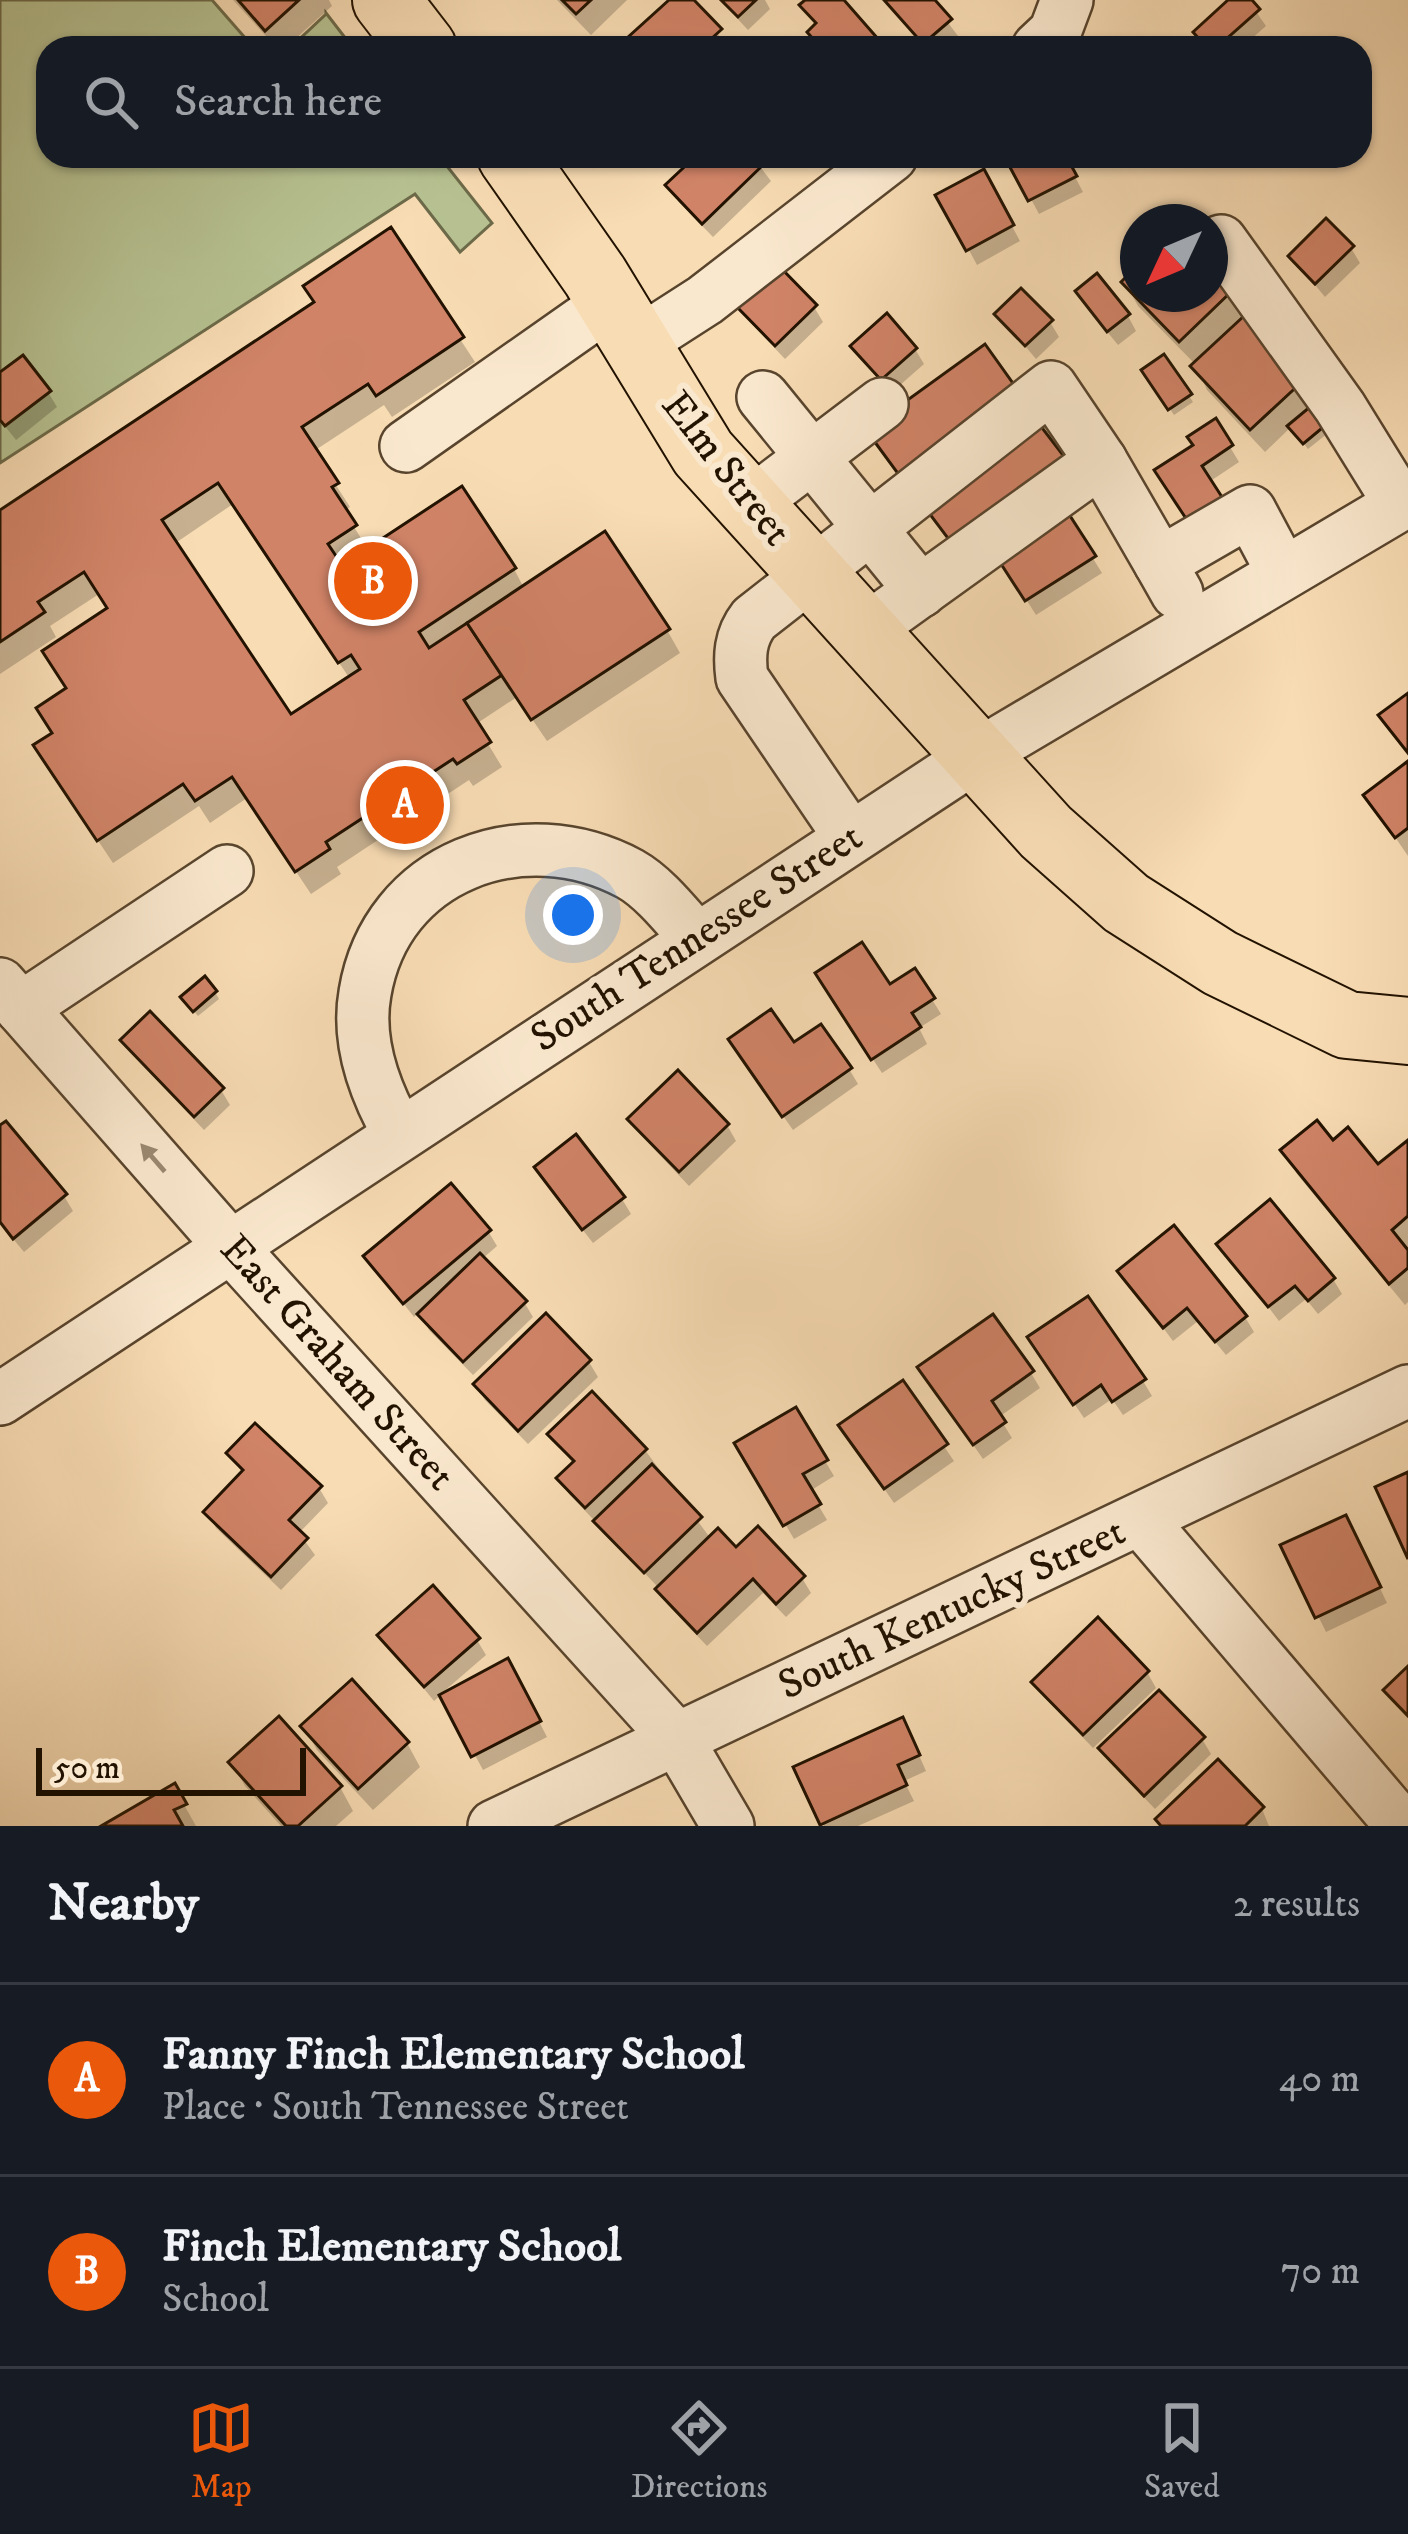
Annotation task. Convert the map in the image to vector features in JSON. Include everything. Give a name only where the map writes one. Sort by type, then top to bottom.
[{"type":"main road","points":[[386,0],[414,36]]},
{"type":"main road","name":"Elm Street","points":[[520,168],[550,208],[684,425],[808,573],[1074,860],[1158,926],[1257,983],[1378,1028],[1389,1066],[1408,1077]]},
{"type":"street","points":[[1051,36],[1067,0]]},
{"type":"street","points":[[406,446],[623,324],[705,300],[875,168]]},
{"type":"street","points":[[1228,251],[1404,502]]},
{"type":"street","points":[[850,837],[742,679],[745,630],[808,573],[1051,387],[1101,461],[1196,625]]},
{"type":"street","points":[[764,397],[921,590]]},
{"type":"street","points":[[749,506],[882,404]]},
{"type":"street","points":[[863,632],[1101,461]]},
{"type":"street","name":"South Tennessee Street","points":[[0,1399],[976,756],[1404,502]]},
{"type":"street","points":[[1160,563],[1250,512],[1283,573]]},
{"type":"street","points":[[400,1134],[384,1106],[365,1051],[364,993],[383,938],[419,892],[467,861],[524,848],[581,852],[634,876],[696,938]]},
{"type":"street","points":[[10,996],[227,871]]},
{"type":"street","name":"East Graham Street","points":[[10,996],[677,1739],[728,1826]]},
{"type":"street","name":"South Kentucky Street","points":[[494,1826],[1408,1391]]},
{"type":"street","points":[[1142,1520],[1402,1826]]},
{"type":"green space","points":[[0,0],[212,0],[244,36],[36,36],[36,168],[448,168],[492,223],[460,252],[415,194],[0,463]]},
{"type":"green space","points":[[326,14],[344,36],[303,36]]},
{"type":"building","points":[[238,0],[299,0],[265,31]]},
{"type":"building","points":[[562,0],[591,0],[576,14]]},
{"type":"building","points":[[669,0],[694,0],[722,29],[714,36],[629,36]]},
{"type":"building","points":[[721,0],[756,0],[738,17]]},
{"type":"building","points":[[805,0],[844,0],[876,36],[810,36],[807,32],[816,23],[799,5]]},
{"type":"building","points":[[884,0],[935,0],[952,19],[932,36],[916,36]]},
{"type":"building","points":[[1228,0],[1252,0],[1260,9],[1230,36],[1193,32]]},
{"type":"building","points":[[683,168],[760,168],[702,224],[665,185]]},
{"type":"building","points":[[1010,168],[1073,168],[1077,176],[1028,201]]},
{"type":"building","points":[[984,169],[1014,225],[966,251],[935,195]]},
{"type":"building","points":[[1326,218],[1354,246],[1315,284],[1288,256]]},
{"type":"building","points":[[391,227],[464,337],[376,396],[368,384],[302,427],[339,483],[332,487],[357,525],[328,544],[342,565],[462,486],[516,568],[419,632],[429,648],[467,623],[502,675],[464,700],[491,742],[457,764],[453,759],[326,842],[330,849],[295,872],[232,777],[195,801],[183,784],[97,841],[33,745],[52,733],[36,708],[66,688],[42,651],[107,608],[84,572],[38,602],[45,612],[0,642],[0,510],[314,302],[303,286]],"holes":[[[218,483],[338,663],[351,655],[360,669],[291,714],[162,520]]]},
{"type":"building","points":[[779,266],[817,305],[775,346],[737,307]]},
{"type":"building","points":[[1097,273],[1120,302],[1120,312],[1130,314],[1107,332],[1075,291]]},
{"type":"building","points":[[1021,288],[1053,320],[1025,346],[994,314]]},
{"type":"building","points":[[1150,312],[1210,312],[1179,342]]},
{"type":"building","points":[[887,313],[917,348],[881,380],[850,346]]},
{"type":"building","points":[[1245,315],[1305,379],[1250,430],[1190,366]]},
{"type":"building","points":[[985,344],[1017,389],[899,475],[866,430]]},
{"type":"building","points":[[1164,354],[1192,394],[1168,410],[1141,370]]},
{"type":"building","points":[[23,355],[51,391],[5,426],[0,420],[0,372]]},
{"type":"building","points":[[1311,406],[1327,424],[1303,444],[1287,426]]},
{"type":"building","points":[[1033,416],[1066,459],[953,545],[920,501]]},
{"type":"building","points":[[1216,418],[1233,445],[1202,466],[1222,497],[1187,520],[1154,470],[1193,445],[1187,437]]},
{"type":"building","points":[[1063,505],[1096,556],[1025,601],[992,550]]},
{"type":"building","points":[[605,531],[670,629],[531,720],[467,623]]},
{"type":"building","points":[[1408,693],[1408,753],[1378,715]]},
{"type":"building","points":[[1408,761],[1408,828],[1395,838],[1363,795]]},
{"type":"building","points":[[862,942],[890,984],[915,968],[935,998],[912,1013],[921,1027],[871,1060],[815,973]]},
{"type":"building","points":[[205,976],[217,991],[193,1012],[180,997]]},
{"type":"building","points":[[771,1009],[794,1042],[821,1024],[852,1068],[782,1117],[728,1039]]},
{"type":"building","points":[[150,1011],[224,1088],[194,1117],[120,1040]]},
{"type":"building","points":[[678,1070],[729,1124],[679,1172],[627,1119]]},
{"type":"building","points":[[1317,1120],[1333,1140],[1348,1127],[1378,1164],[1408,1140],[1408,1216],[1392,1230],[1408,1250],[1408,1268],[1389,1284],[1280,1150]]},
{"type":"building","points":[[6,1121],[67,1194],[13,1239],[0,1222],[0,1125]]},
{"type":"building","points":[[576,1134],[625,1197],[582,1230],[534,1167]]},
{"type":"building","points":[[451,1183],[491,1230],[403,1304],[363,1256]]},
{"type":"building","points":[[1270,1199],[1335,1278],[1308,1301],[1295,1286],[1268,1307],[1216,1244]]},
{"type":"building","points":[[1174,1225],[1247,1316],[1215,1342],[1187,1308],[1163,1328],[1117,1271]]},
{"type":"building","points":[[480,1253],[527,1301],[463,1362],[417,1314]]},
{"type":"building","points":[[1088,1296],[1146,1379],[1112,1402],[1101,1385],[1073,1405],[1027,1337]]},
{"type":"building","points":[[546,1313],[591,1360],[518,1431],[473,1384]]},
{"type":"building","points":[[993,1314],[1034,1371],[992,1401],[1006,1422],[973,1445],[917,1367]]},
{"type":"building","points":[[903,1380],[948,1444],[884,1489],[838,1425]]},
{"type":"building","points":[[592,1391],[647,1449],[585,1508],[556,1478],[574,1461],[547,1434]]},
{"type":"building","points":[[796,1407],[828,1460],[803,1474],[821,1504],[783,1526],[734,1443]]},
{"type":"building","points":[[255,1423],[322,1486],[289,1520],[308,1538],[271,1577],[203,1512],[243,1470],[226,1453]]},
{"type":"building","points":[[652,1464],[702,1517],[644,1573],[593,1521]]},
{"type":"building","points":[[1408,1472],[1408,1559],[1375,1487]]},
{"type":"building","points":[[1346,1515],[1381,1587],[1315,1618],[1280,1545]]},
{"type":"building","points":[[758,1526],[805,1576],[776,1604],[753,1579],[697,1633],[655,1589],[718,1528],[736,1547]]},
{"type":"building","points":[[433,1585],[480,1638],[424,1687],[377,1635]]},
{"type":"building","points":[[1098,1617],[1149,1671],[1083,1735],[1031,1682]]},
{"type":"building","points":[[508,1658],[541,1721],[471,1757],[439,1695]]},
{"type":"building","points":[[1408,1666],[1408,1716],[1383,1690]]},
{"type":"building","points":[[352,1679],[409,1742],[358,1789],[300,1726]]},
{"type":"building","points":[[1159,1690],[1205,1737],[1144,1796],[1098,1748]]},
{"type":"building","points":[[279,1716],[342,1786],[298,1826],[286,1826],[228,1762]]},
{"type":"building","points":[[903,1717],[920,1755],[898,1765],[907,1785],[820,1825],[793,1767]]},
{"type":"building","points":[[1218,1759],[1264,1807],[1245,1826],[1161,1826],[1155,1819]]},
{"type":"building","points":[[175,1783],[187,1804],[174,1810],[183,1826],[101,1826]]},
{"type":"place","name":"Finch Elementary School","points":[[373,581]]},
{"type":"place","name":"Fanny Finch Elementary School","points":[[405,805]]}]
